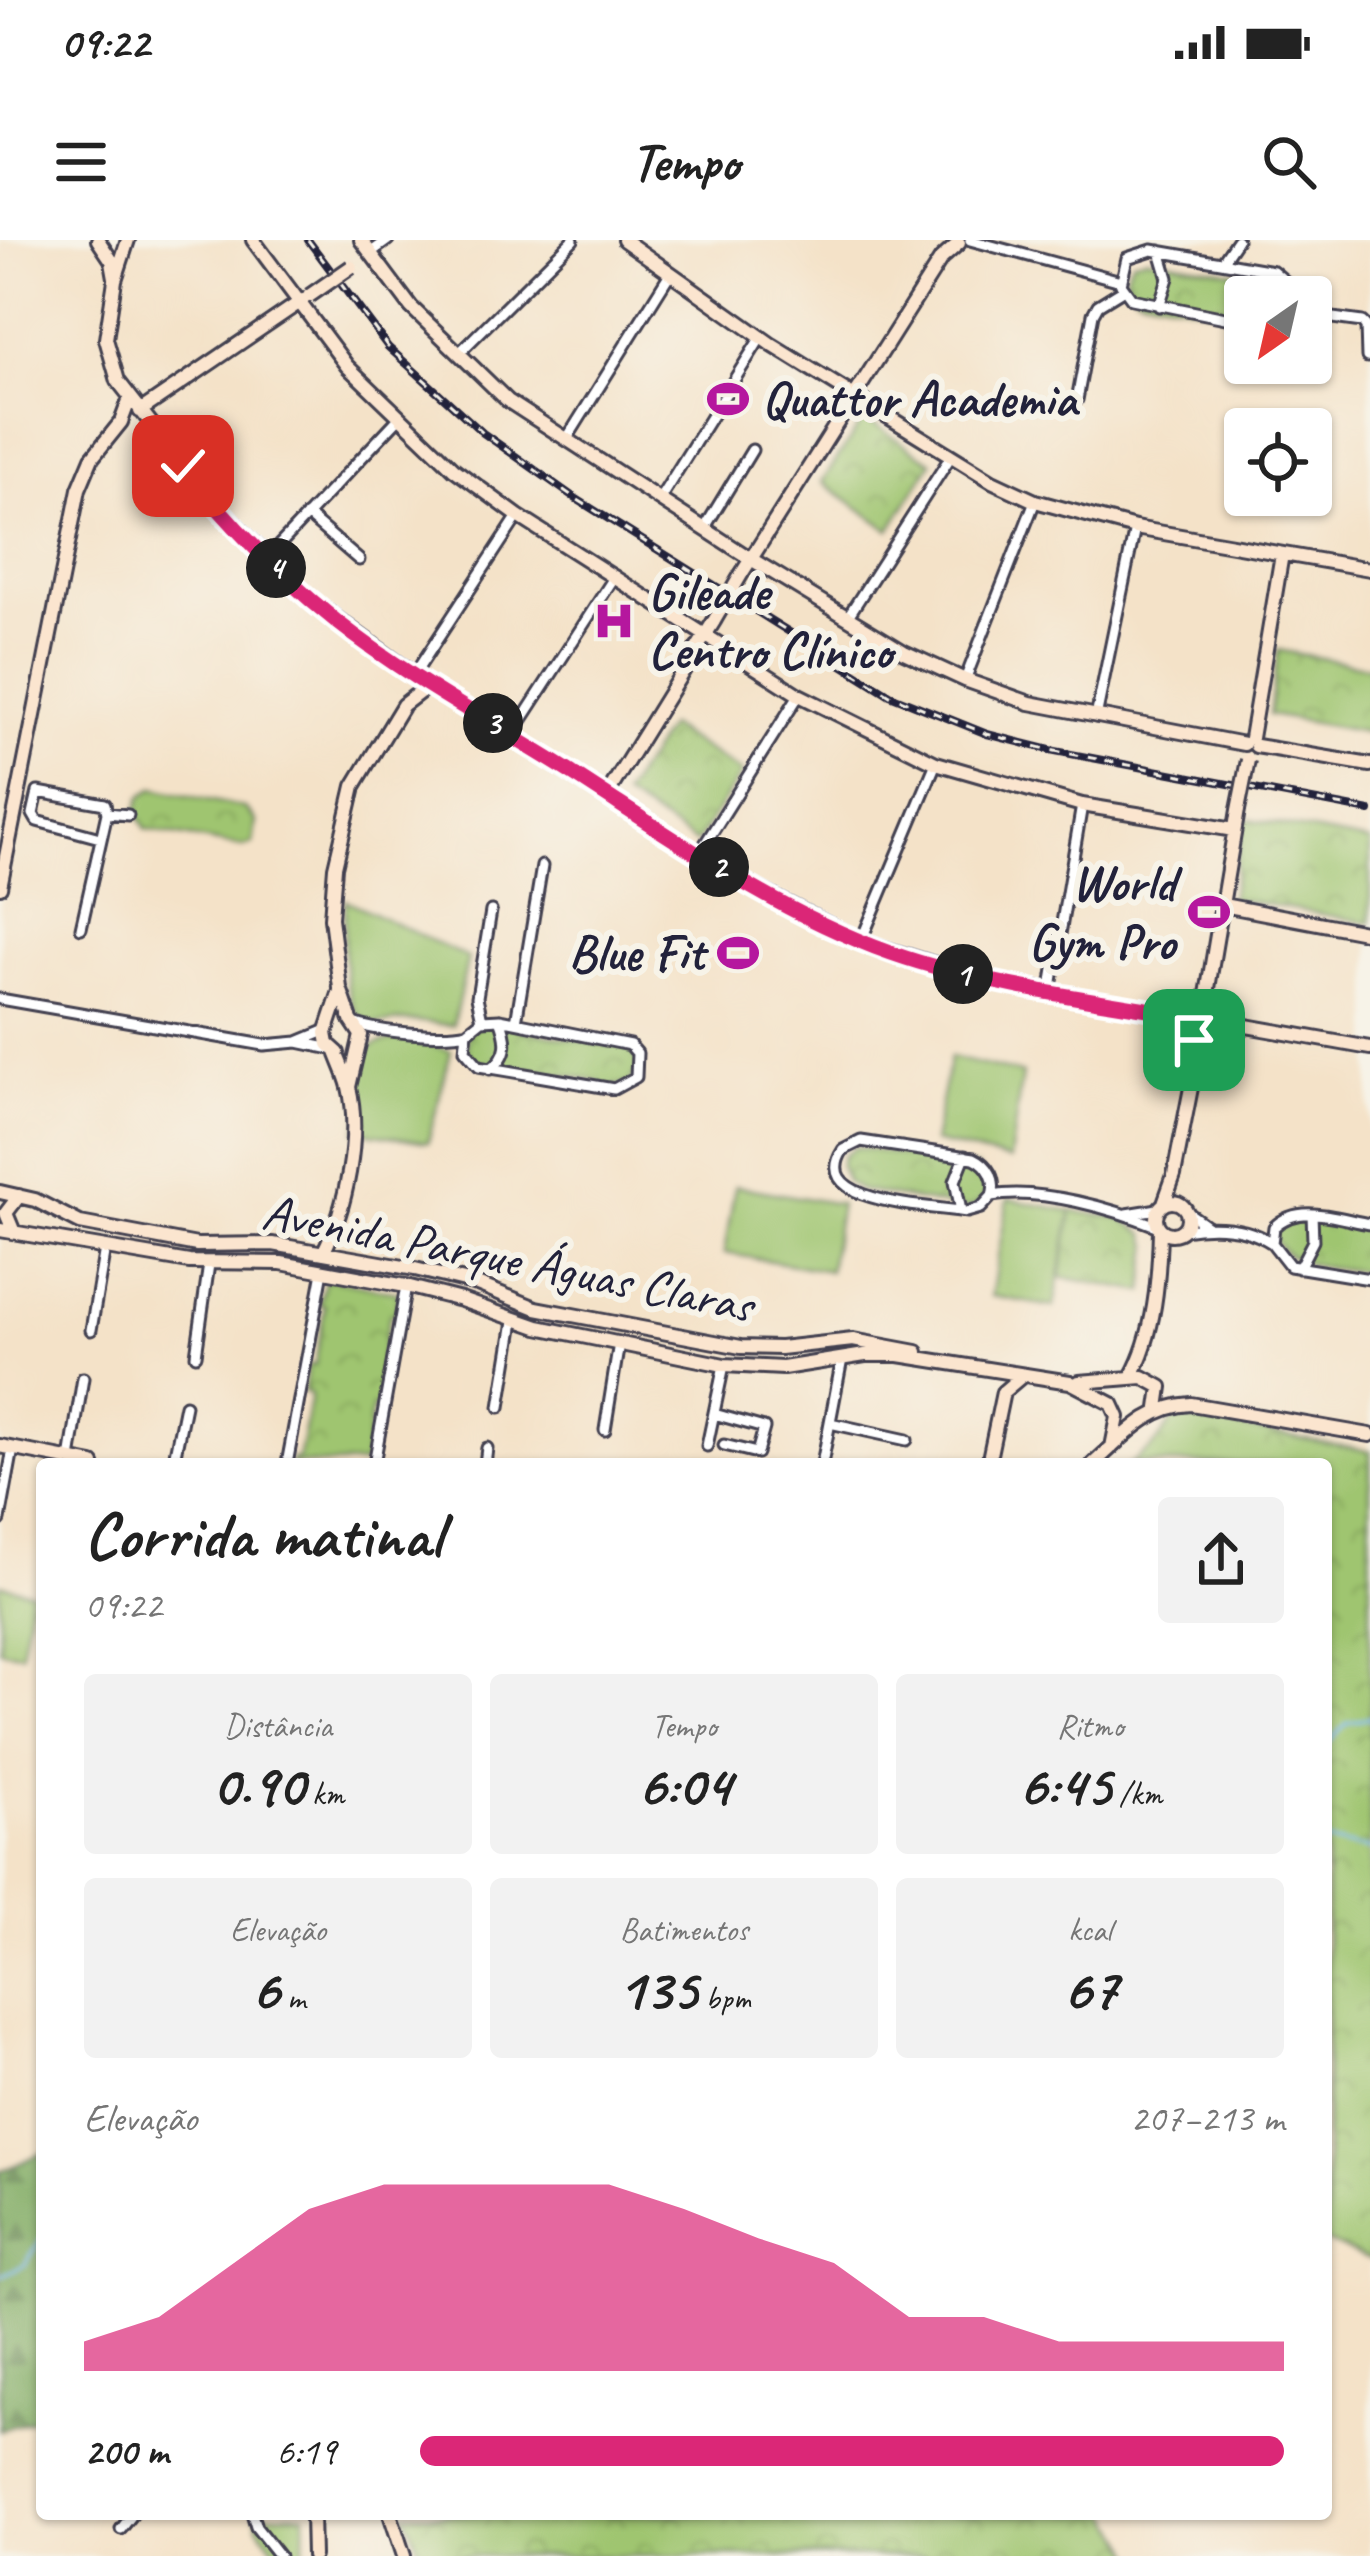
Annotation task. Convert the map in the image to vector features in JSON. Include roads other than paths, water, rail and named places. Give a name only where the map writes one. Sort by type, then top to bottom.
[{"type":"street","points":[[98,240],[112,261],[116,280]]},
{"type":"street","points":[[128,240],[107,324],[108,351],[118,381],[195,481],[267,559],[340,625],[412,674],[698,855],[791,909],[861,941],[938,967],[1050,993],[1370,1048]]},
{"type":"street","points":[[253,240],[303,300],[346,365],[454,469],[518,516],[800,695],[936,763],[1082,805],[1234,830]]},
{"type":"street","points":[[361,240],[411,308],[508,401],[847,619],[965,680],[1030,703],[1250,748],[1370,765]]},
{"type":"street","points":[[121,422],[143,416],[388,240]]},
{"type":"street","points":[[458,354],[573,240]]},
{"type":"street","points":[[624,240],[761,337],[951,456],[1035,501],[1135,528],[1370,569]]},
{"type":"street","points":[[1222,262],[1237,240]]},
{"type":"street","points":[[606,796],[941,259],[960,241],[986,242],[1098,272],[1123,285],[1139,303],[1224,318]]},
{"type":"street","points":[[1150,246],[1168,278],[1159,306]]},
{"type":"street","points":[[1123,285],[1126,257],[1150,246],[1278,276]]},
{"type":"street","points":[[1098,272],[1123,265]]},
{"type":"street","points":[[566,440],[669,275]]},
{"type":"street","points":[[1077,400],[1093,314],[1123,285]]},
{"type":"street","points":[[1332,318],[1366,326],[1366,357]]},
{"type":"street","points":[[659,500],[761,337]]},
{"type":"street","points":[[0,887],[80,489],[92,458],[121,422],[130,398]]},
{"type":"street","points":[[267,559],[398,419]]},
{"type":"street","points":[[704,529],[752,450]]},
{"type":"street","points":[[847,619],[951,456]]},
{"type":"street","points":[[965,680],[1035,501]]},
{"type":"street","points":[[307,515],[359,560]]},
{"type":"street","points":[[322,1252],[334,1230],[350,1148],[349,1087],[361,1034],[340,988],[331,917],[335,867],[354,786],[403,705],[412,674],[518,516]]},
{"type":"street","points":[[1096,716],[1135,528]]},
{"type":"street","points":[[1131,1377],[1146,1346],[1161,1206],[1174,1175],[1196,1062],[1196,1027],[1203,1018],[1282,554]]},
{"type":"street","points":[[512,735],[615,576]]},
{"type":"street","points":[[403,705],[430,685]]},
{"type":"street","points":[[698,855],[800,695]]},
{"type":"street","points":[[861,941],[936,763]]},
{"type":"street","points":[[81,928],[107,813],[105,804],[38,792],[33,814],[37,821],[100,838]]},
{"type":"street","points":[[1050,993],[1082,805]]},
{"type":"street","points":[[107,813],[128,815]]},
{"type":"street","points":[[516,1022],[542,866]]},
{"type":"street","points":[[1222,904],[1370,933]]},
{"type":"street","points":[[482,1020],[478,985],[491,911]]},
{"type":"street","points":[[340,988],[326,1039],[349,1087]]},
{"type":"street","points":[[0,999],[264,1046],[298,1042],[329,1027],[354,1022],[380,1032],[413,1030],[466,1038]]},
{"type":"street","points":[[490,1070],[504,1057],[507,1046],[500,1019]]},
{"type":"street","points":[[482,1020],[516,1022],[630,1045],[637,1053],[635,1077],[614,1089],[490,1070],[468,1057],[466,1038],[482,1020]]},
{"type":"street","points":[[298,1042],[346,1054],[380,1032]]},
{"type":"street","points":[[995,1184],[981,1208],[961,1211],[855,1193],[839,1181],[836,1169],[843,1150],[861,1141],[965,1156],[981,1162],[995,1184],[1010,1193]]},
{"type":"street","points":[[961,1211],[955,1180],[965,1156]]},
{"type":"street","points":[[1159,1258],[1187,1221],[1174,1175]]},
{"type":"street","name":"Avenida Parque Águas Claras","points":[[0,1192],[80,1223],[202,1245],[273,1244],[322,1252],[468,1282],[549,1311],[754,1349],[869,1341],[934,1358],[1070,1382],[1131,1377],[1157,1384]]},
{"type":"street","points":[[992,1196],[1010,1193],[1127,1214],[1168,1233],[1207,1226],[1250,1232],[1272,1243],[1284,1262],[1299,1268],[1370,1279]]},
{"type":"street","points":[[7,1230],[6,1213],[20,1196]]},
{"type":"street","points":[[1127,1214],[1174,1202],[1207,1226]]},
{"type":"street","points":[[1299,1268],[1312,1246],[1312,1214]]},
{"type":"street","points":[[1250,1232],[1274,1227],[1290,1215],[1370,1224]]},
{"type":"street","points":[[1272,1243],[1274,1227]]},
{"type":"street","name":"Avenida Parque Águas Claras","points":[[7,1230],[209,1264],[262,1262],[406,1286],[461,1300],[514,1321],[724,1365],[783,1368],[865,1355],[934,1358]]},
{"type":"street","points":[[334,1230],[341,1256]]},
{"type":"street","points":[[153,1256],[156,1238]]},
{"type":"street","points":[[91,1330],[105,1248]]},
{"type":"street","points":[[196,1355],[209,1264]]},
{"type":"street","points":[[288,1458],[323,1271]]},
{"type":"street","points":[[375,1458],[406,1286]]},
{"type":"street","points":[[500,1408],[514,1321]]},
{"type":"street","points":[[681,1355],[684,1337]]},
{"type":"street","points":[[605,1430],[620,1343]]},
{"type":"street","points":[[1146,1346],[1158,1408]]},
{"type":"street","points":[[823,1458],[842,1358]]},
{"type":"street","points":[[707,1446],[724,1365]]},
{"type":"street","points":[[975,1365],[999,1378],[1003,1391],[989,1458]]},
{"type":"street","points":[[1003,1391],[1016,1377],[1027,1375]]},
{"type":"street","points":[[70,1458],[83,1378]]},
{"type":"street","name":"Avenida Parque Águas Claras","points":[[1070,1382],[1112,1404],[1118,1418],[1112,1447]]},
{"type":"street","points":[[1157,1384],[1191,1404]]},
{"type":"street","points":[[1100,1458],[1158,1408],[1191,1404],[1370,1435]]},
{"type":"street","points":[[174,1458],[184,1405]]},
{"type":"street","points":[[714,1414],[764,1428],[757,1453],[724,1445]]},
{"type":"street","points":[[830,1423],[907,1440]]},
{"type":"street","points":[[0,1520],[7,1448],[64,1458]]},
{"type":"street","points":[[486,1458],[487,1448]]},
{"type":"street","points":[[121,2529],[129,2520]]},
{"type":"street","points":[[254,2520],[279,2556]]},
{"type":"street","points":[[312,2520],[313,2556]]},
{"type":"street","points":[[392,2520],[404,2556]]},
{"type":"waterway","points":[[1332,1739],[1347,1723],[1370,1717]]},
{"type":"waterway","points":[[1332,1843],[1370,1849]]},
{"type":"waterway","points":[[0,2276],[25,2265],[36,2248]]},
{"type":"railway","points":[[308,240],[388,347],[483,433],[575,498],[890,695],[987,734],[1050,750],[1370,811]]},
{"type":"place","name":"Quattor Academia","points":[[728,399]]},
{"type":"place","name":"Gileade Centro Clínico","points":[[614,621]]},
{"type":"place","name":"World Gym Pro","points":[[1209,912]]},
{"type":"place","name":"Blue Fit","points":[[738,953]]}]
